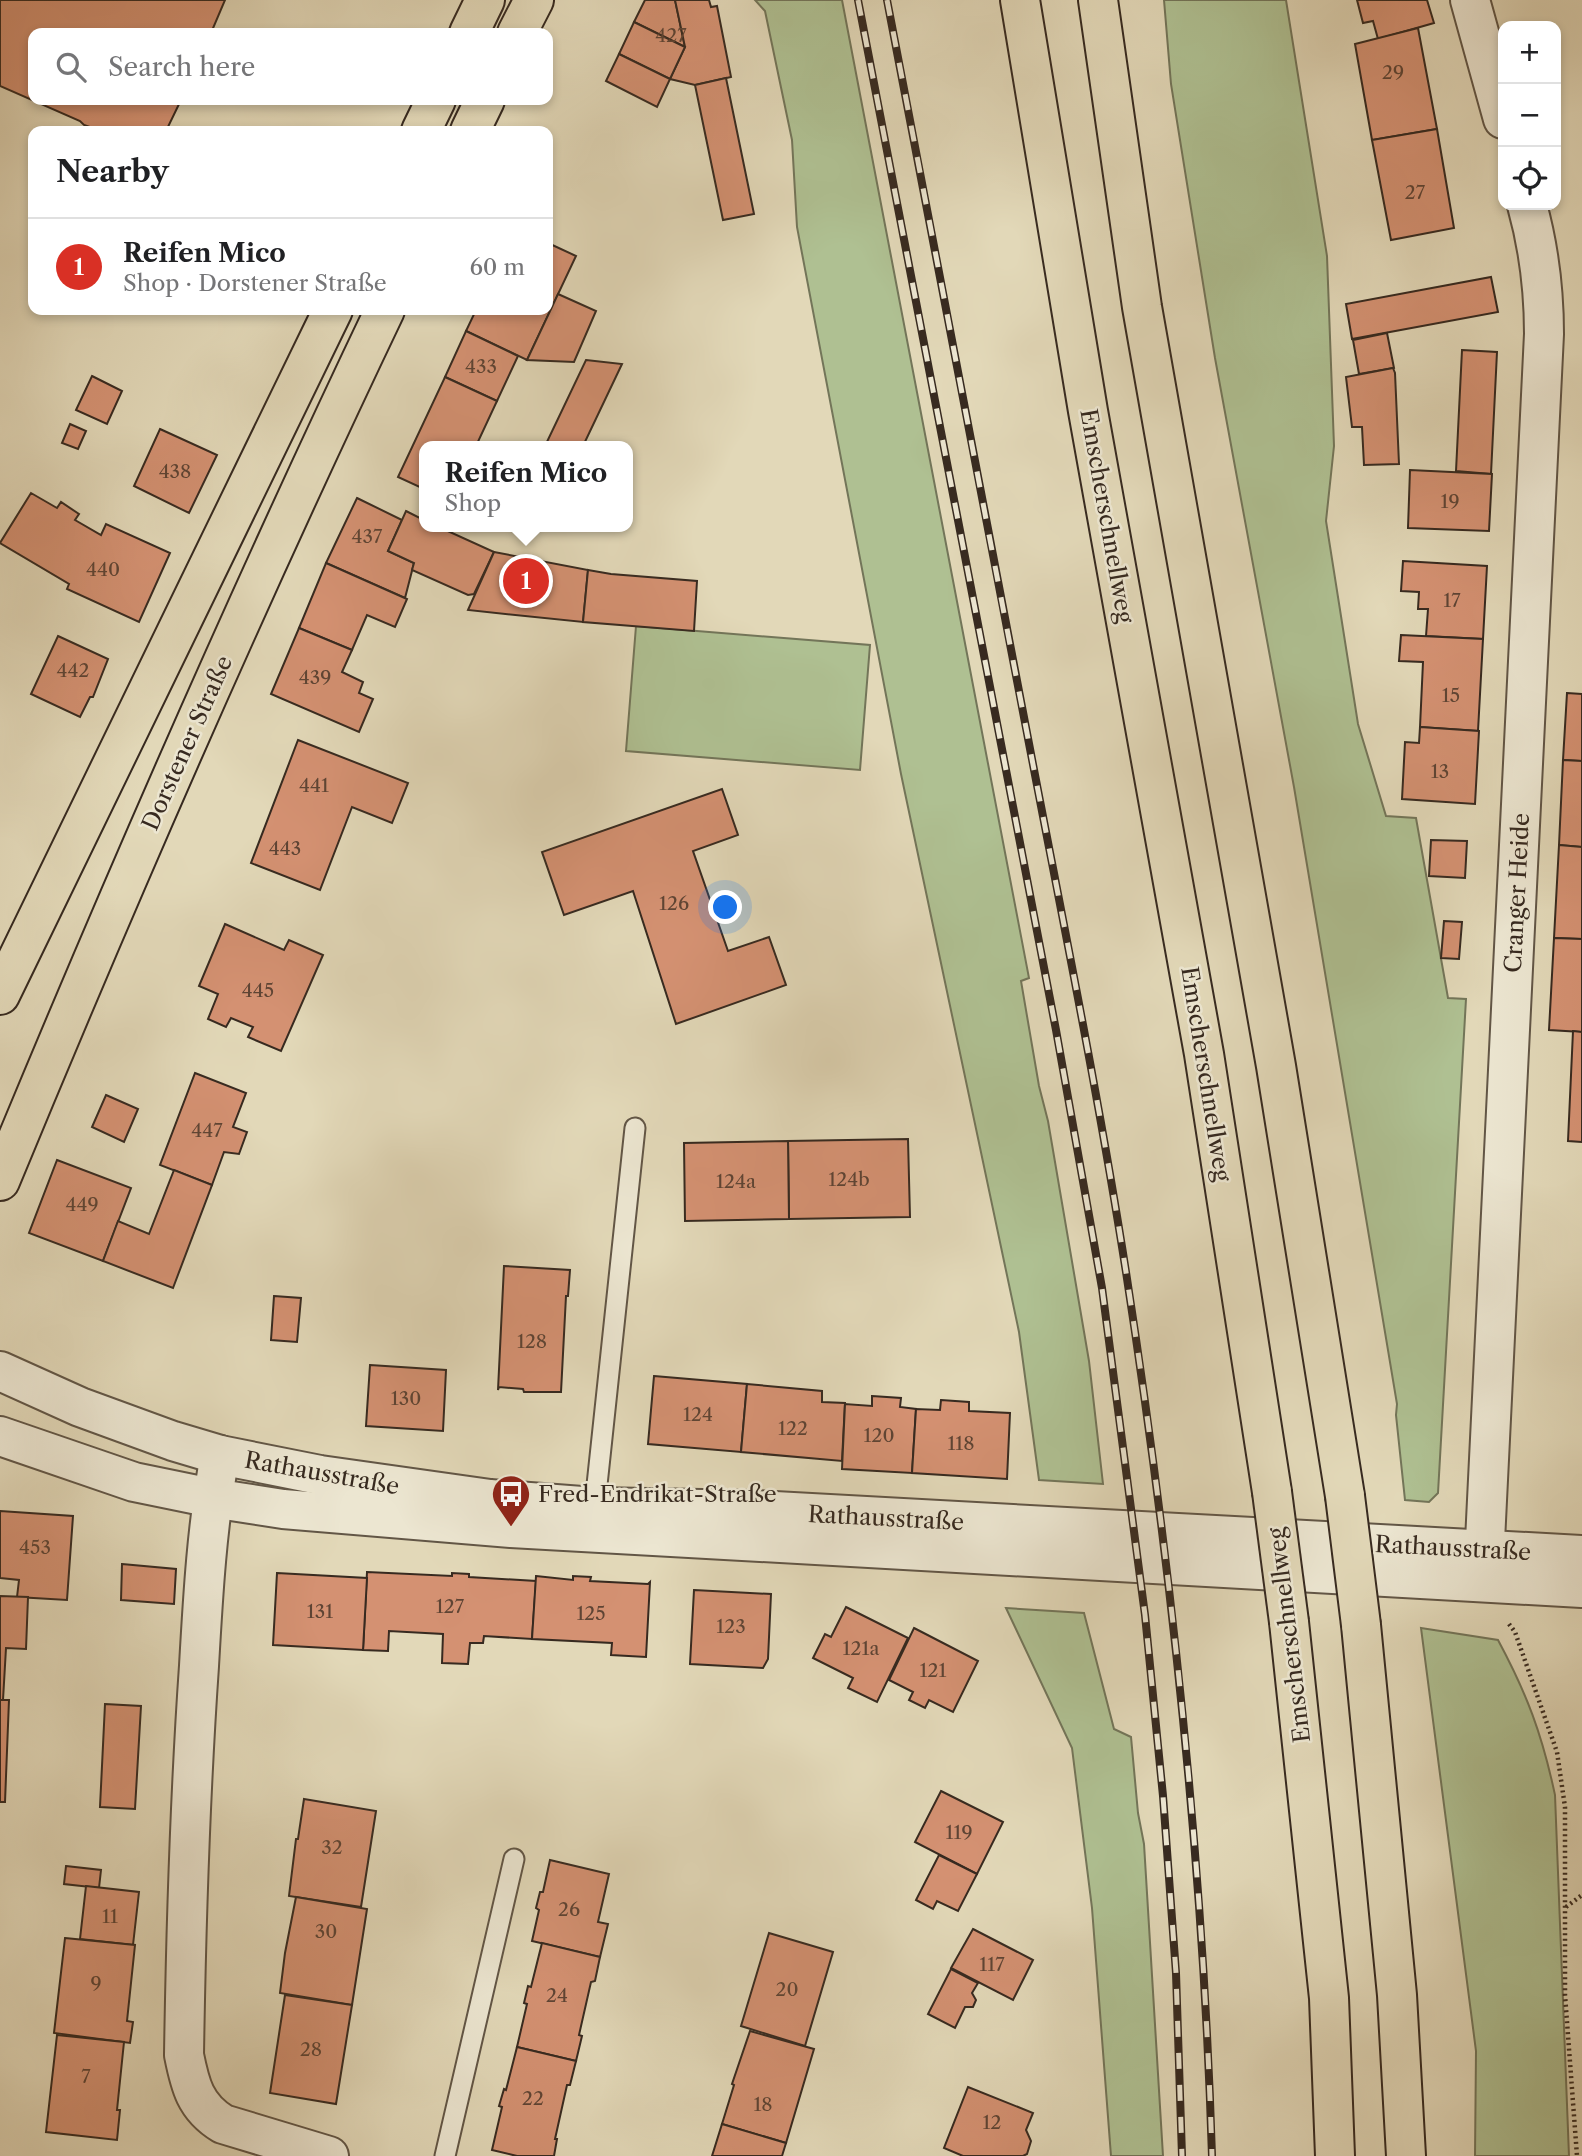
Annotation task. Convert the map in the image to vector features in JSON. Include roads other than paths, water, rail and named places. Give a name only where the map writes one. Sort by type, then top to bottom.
[{"type":"main road","points":[[471,28],[485,0]]},
{"type":"main road","points":[[520,28],[534,0]]},
{"type":"main road","name":"Emscherschnellweg","points":[[1020,0],[1087,411],[1204,1055],[1272,1492],[1289,1622],[1329,1998],[1335,2156]]},
{"type":"main road","points":[[1098,0],[1142,307],[1276,1066],[1345,1496],[1361,1625],[1398,1995],[1406,2156]]},
{"type":"main road","points":[[423,126],[434,105]]},
{"type":"main road","points":[[472,126],[483,105]]},
{"type":"main road","points":[[0,995],[331,315]]},
{"type":"main road","name":"Dorstener Straße","points":[[0,1181],[75,1000],[231,642],[383,315]]},
{"type":"street","points":[[1476,1],[1498,97]]},
{"type":"street","name":"Cranger Heide","points":[[1484,1566],[1544,334],[1544,289],[1528,210]]},
{"type":"street","name":"Rathausstraße","points":[[0,1371],[80,1407],[220,1455],[320,1475],[490,1499],[593,1520]]},
{"type":"street","name":"Rathausstraße","points":[[0,1436],[134,1482],[283,1509],[593,1520],[756,1510],[1484,1566],[1582,1588]]},
{"type":"street","points":[[220,1455],[212,1498],[203,1605],[188,1855],[184,2055],[189,2084],[198,2103],[210,2116],[223,2124],[329,2156]]},
{"type":"street","name":"Rathausstraße","points":[[1484,1566],[1582,1555]]},
{"type":"lane","points":[[593,1520],[635,1128]]},
{"type":"lane","points":[[444,2156],[514,1859]]},
{"type":"railway","points":[[858,0],[1056,1030],[1102,1288],[1145,1615],[1163,1796],[1176,1973],[1182,2156]]},
{"type":"railway","points":[[887,0],[1079,1002],[1126,1272],[1171,1602],[1193,1823],[1208,2045],[1212,2156]]},
{"type":"place","name":"Reifen Mico","points":[[526,581]]},
{"type":"place","name":"Fred-Endrikat-Straße","points":[[511,1528]]}]
